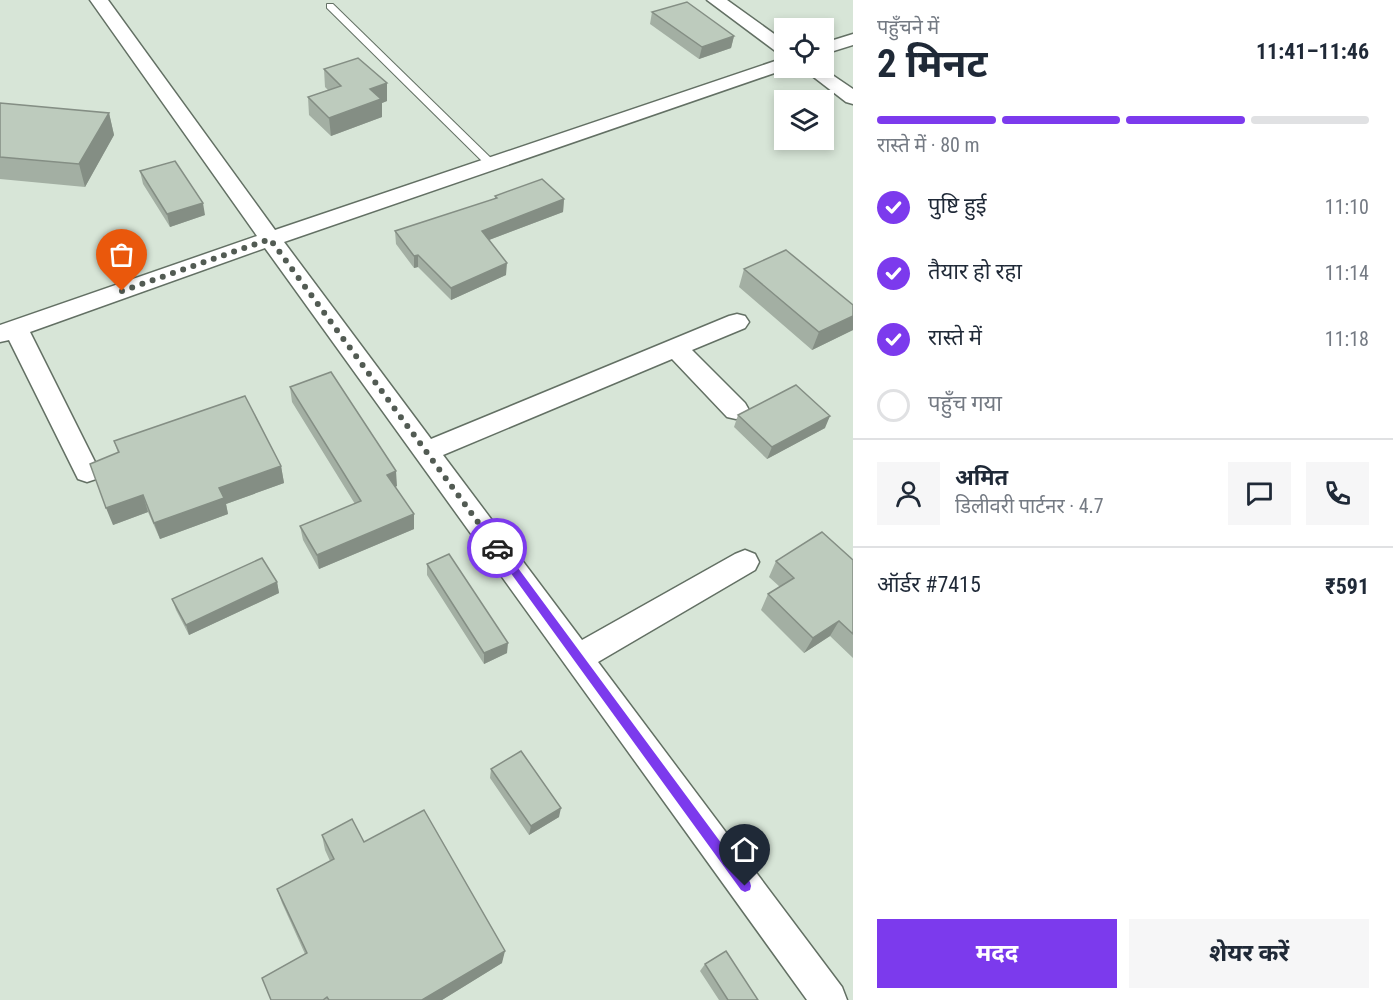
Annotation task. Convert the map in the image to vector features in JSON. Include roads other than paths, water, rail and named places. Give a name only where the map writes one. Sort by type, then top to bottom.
[{"type":"street","points":[[99,0],[270,239],[829,1000]]},
{"type":"street","points":[[716,0],[774,42]]},
{"type":"street","points":[[834,46],[853,39]]},
{"type":"street","points":[[87,472],[8,331],[774,66]]},
{"type":"street","points":[[825,78],[853,98]]},
{"type":"street","points":[[427,451],[737,322]]},
{"type":"street","points":[[676,348],[736,410]]},
{"type":"street","points":[[578,658],[745,562]]},
{"type":"lane","points":[[330,6],[492,165]]}]
